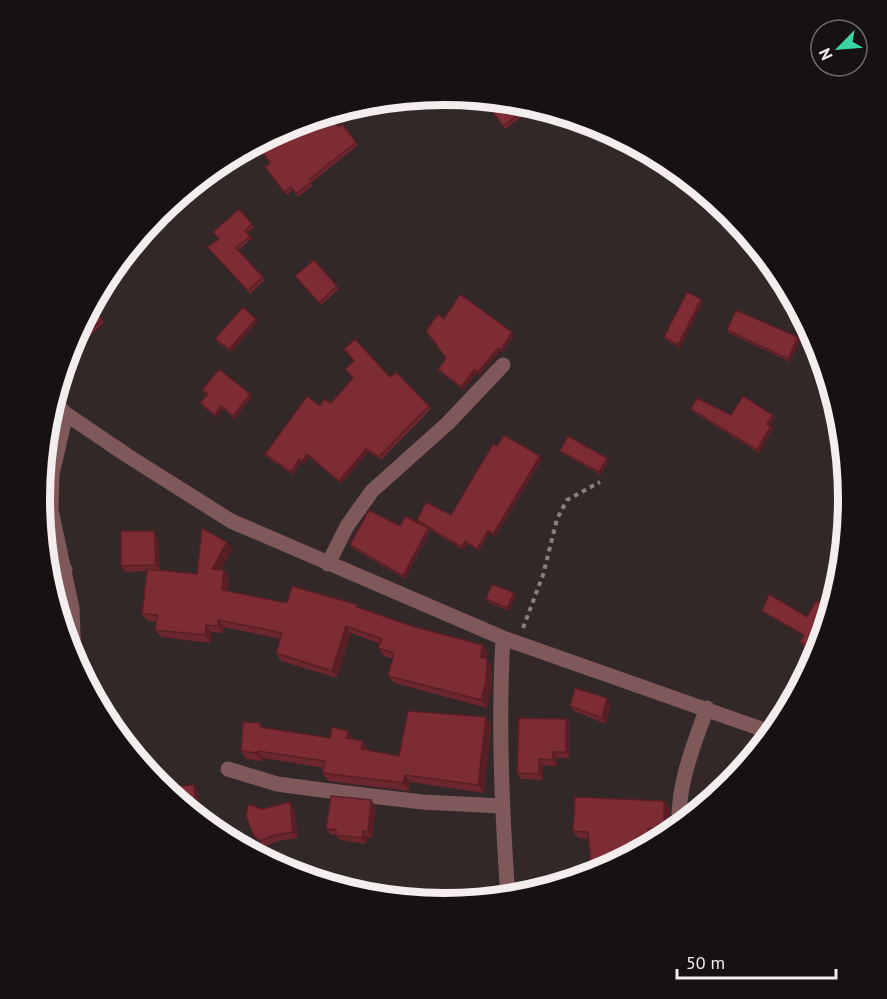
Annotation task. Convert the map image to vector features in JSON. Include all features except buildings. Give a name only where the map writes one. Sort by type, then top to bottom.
[{"type":"street","points":[[328,564],[347,526],[372,491],[448,423],[502,365]]},
{"type":"street","points":[[60,408],[231,521],[511,640],[763,729]]},
{"type":"street","points":[[66,414],[51,474],[51,510],[72,608],[73,634]]},
{"type":"street","points":[[56,572],[65,570]]},
{"type":"street","points":[[507,888],[501,806],[500,686],[511,640]]},
{"type":"street","points":[[678,815],[684,780],[706,708]]},
{"type":"street","points":[[228,769],[277,784],[311,789],[422,802],[501,806]]},
{"type":"path","points":[[511,640],[543,575],[557,519],[567,500],[600,482]]}]
